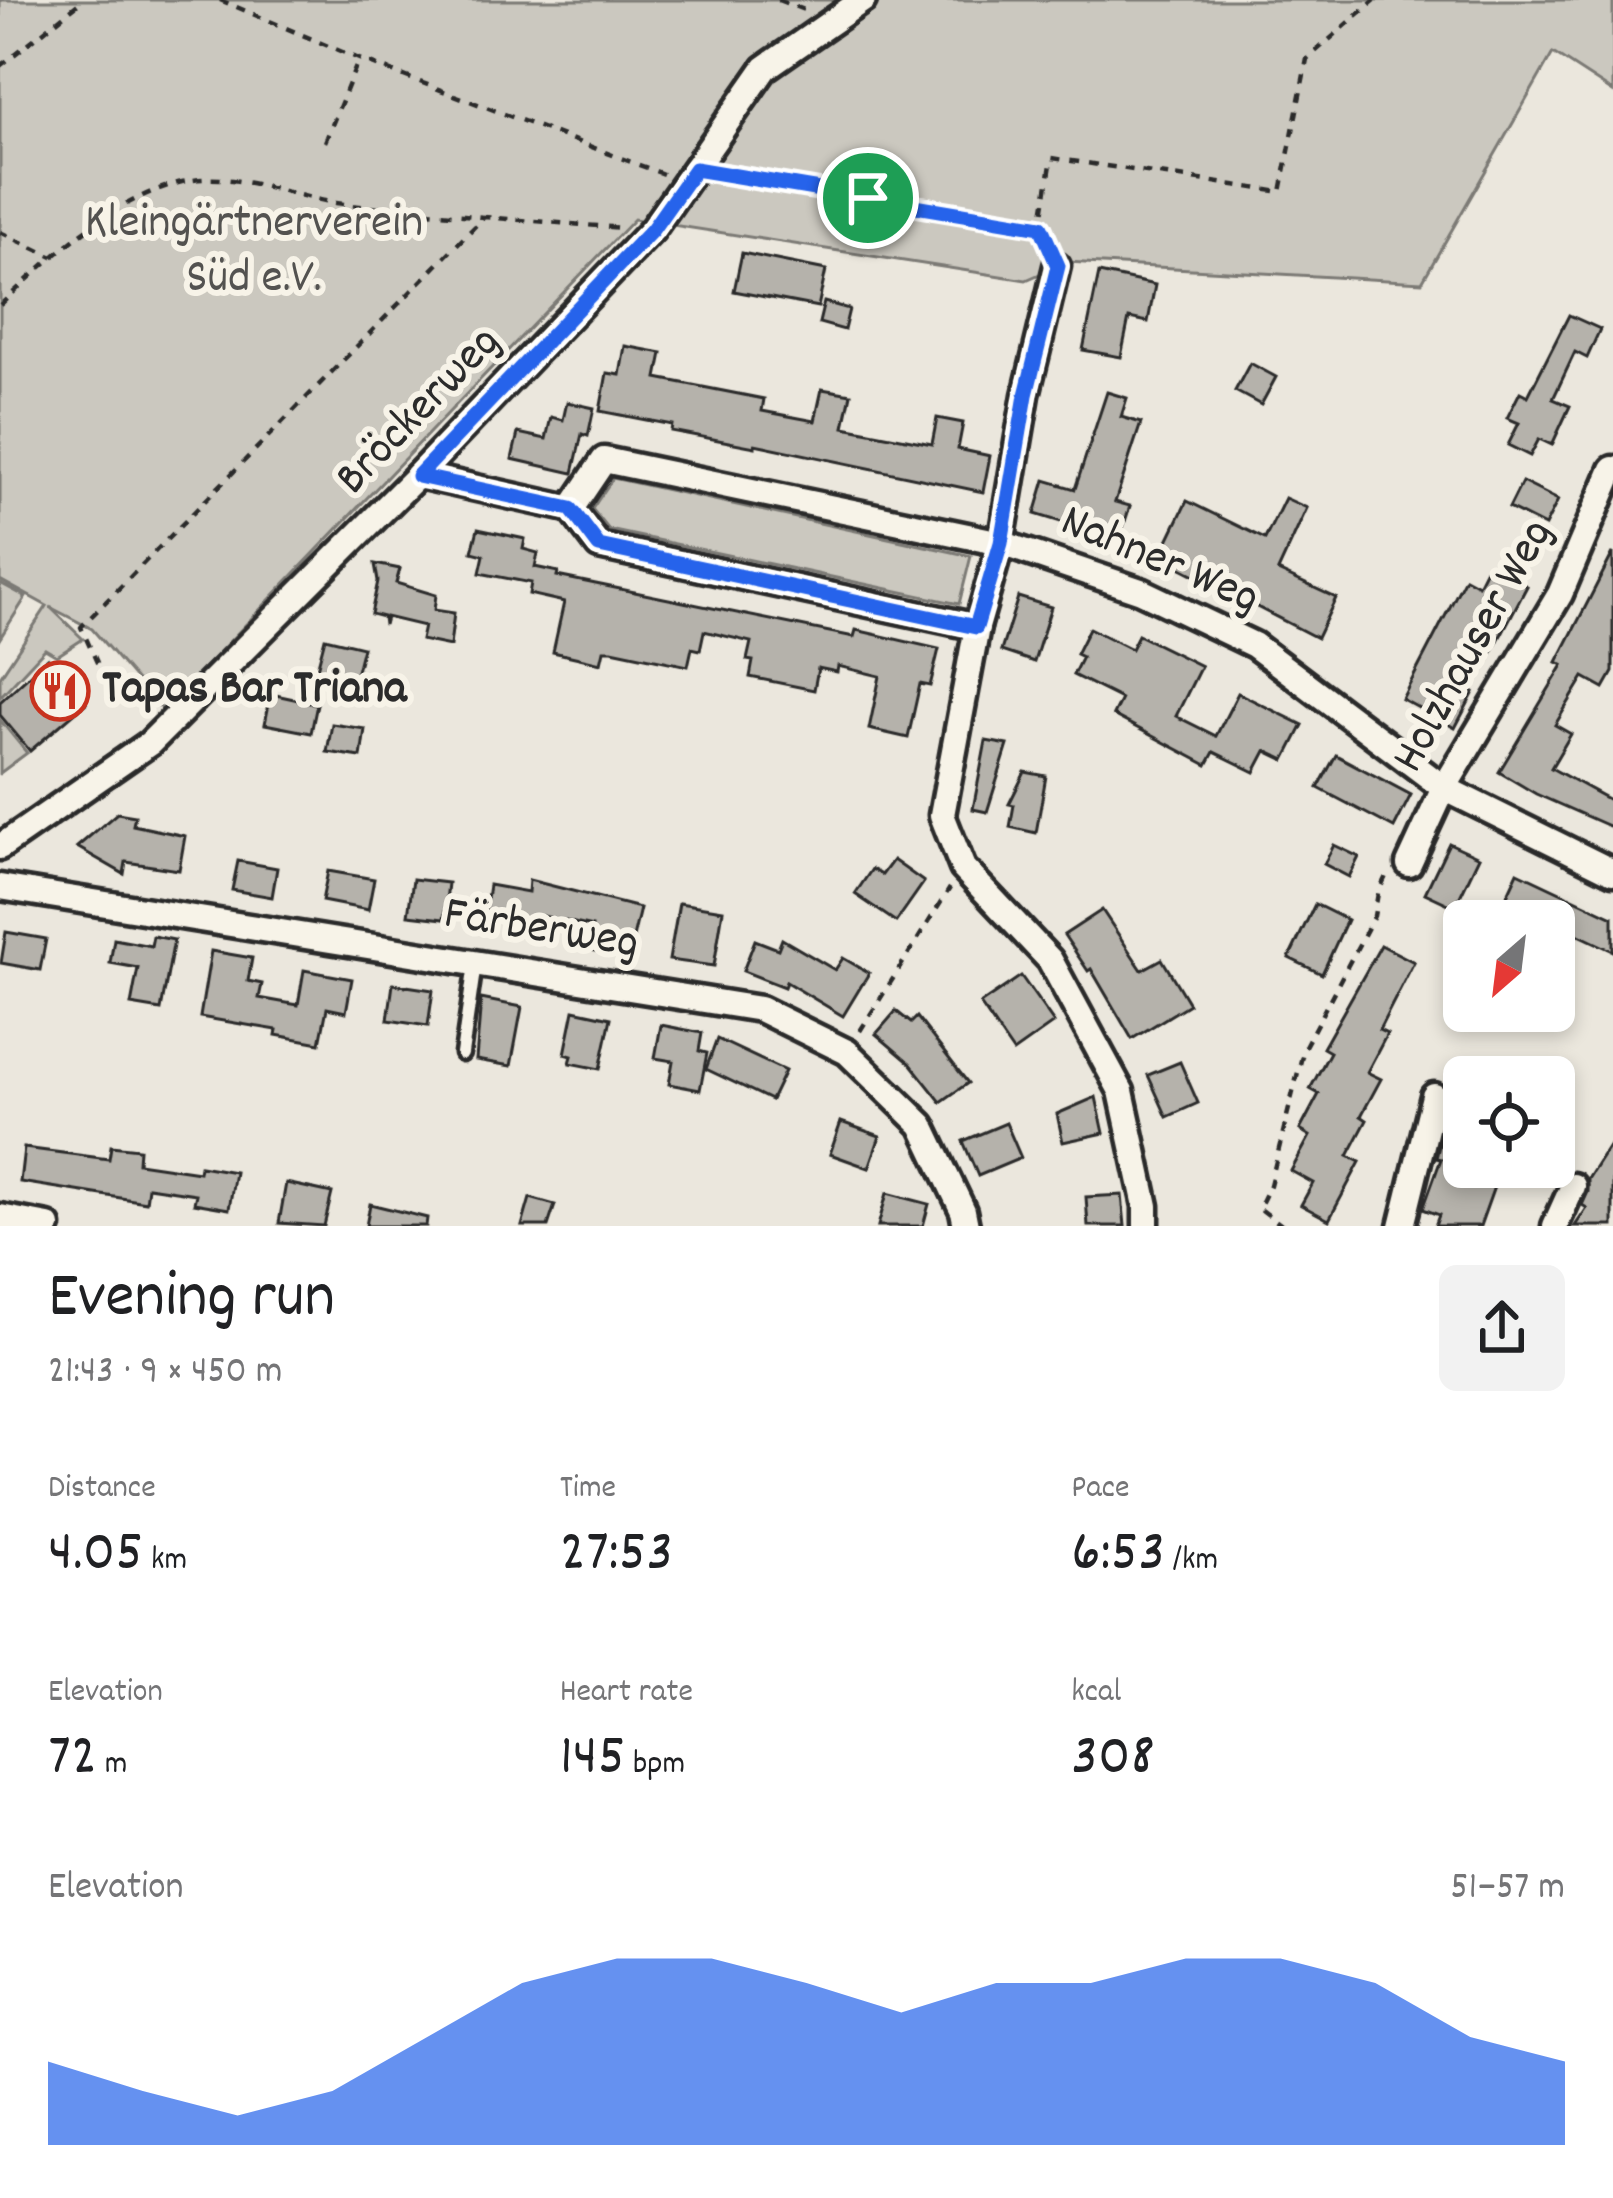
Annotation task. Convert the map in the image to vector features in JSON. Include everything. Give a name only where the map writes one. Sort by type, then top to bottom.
[{"type":"street","name":"Bröckerweg","points":[[0,847],[150,743],[418,476],[652,230],[765,68],[863,0]]},
{"type":"street","points":[[1058,266],[1026,395],[1001,543],[976,627],[942,815],[963,868],[1050,960],[1121,1091],[1146,1206],[1146,1226]]},
{"type":"street","name":"Nahner Weg","points":[[571,509],[604,460],[1001,543],[1141,591],[1254,645],[1444,788],[1613,872]]},
{"type":"street","name":"Holzhauser Weg","points":[[1409,864],[1444,788],[1560,595],[1613,470]]},
{"type":"street","points":[[418,476],[571,509],[599,546],[976,627]]},
{"type":"street","name":"Färberweg","points":[[0,887],[760,1009],[847,1052],[922,1125],[966,1226]]},
{"type":"street","points":[[1402,1226],[1434,1096]]},
{"type":"street","points":[[1556,1226],[1572,1188]]},
{"type":"street","points":[[0,1217],[48,1226]]},
{"type":"lane","points":[[462,1054],[476,963]]},
{"type":"path","points":[[0,66],[82,0]]},
{"type":"path","points":[[220,0],[359,58],[690,176],[1041,227]]},
{"type":"path","points":[[1058,266],[1041,227],[1052,158],[1281,192],[1306,59],[1375,0]]},
{"type":"path","points":[[325,142],[359,58]]},
{"type":"path","points":[[0,305],[53,257],[134,199],[183,182],[224,178],[335,203],[652,230]]},
{"type":"path","points":[[112,696],[82,628],[484,217]]},
{"type":"path","points":[[0,232],[53,257]]},
{"type":"path","points":[[1283,1226],[1259,1208],[1270,1185],[1304,1048],[1375,916],[1378,893],[1395,856],[1409,864]]},
{"type":"path","points":[[847,1052],[963,868]]},
{"type":"green space","name":"Kleingärtnerverein Süd e.V.","points":[[0,0],[1613,0],[1613,92],[1553,53],[1422,282],[1067,262],[1026,280],[634,219],[163,711],[92,629],[50,607],[83,639],[57,656],[45,649],[0,697],[0,677],[47,606],[0,580]]},
{"type":"green space","points":[[613,478],[971,556],[959,604],[609,530],[592,509]]},
{"type":"green space","points":[[0,583],[26,597],[0,638]]},
{"type":"green space","points":[[0,720],[27,753],[0,773]]},
{"type":"building","points":[[742,253],[826,270],[818,307],[734,291]]},
{"type":"building","points":[[1099,273],[1155,285],[1148,322],[1129,318],[1121,357],[1083,350]]},
{"type":"building","points":[[824,302],[849,309],[844,330],[819,323]]},
{"type":"building","points":[[1569,315],[1600,329],[1587,358],[1575,352],[1553,399],[1570,406],[1552,445],[1539,439],[1530,456],[1508,445],[1519,423],[1507,418],[1520,392],[1528,396]]},
{"type":"building","points":[[625,346],[662,353],[657,378],[764,399],[762,411],[815,421],[822,389],[851,394],[844,427],[932,444],[937,418],[963,423],[958,449],[990,456],[983,492],[671,431],[672,425],[600,411],[607,373],[620,375]]},
{"type":"building","points":[[1250,363],[1276,377],[1261,405],[1235,391]]},
{"type":"building","points":[[1107,392],[1127,398],[1121,417],[1141,423],[1115,502],[1130,506],[1119,540],[1035,514],[1045,480],[1075,489]]},
{"type":"building","points":[[567,402],[594,408],[573,473],[512,459],[518,433],[546,439],[551,417],[563,420]]},
{"type":"building","points":[[1522,482],[1558,500],[1545,526],[1509,508]]},
{"type":"building","points":[[1285,498],[1307,508],[1278,571],[1336,598],[1317,638],[1160,557],[1187,501],[1265,539]]},
{"type":"building","points":[[478,529],[525,539],[523,549],[538,553],[535,567],[558,572],[557,576],[854,637],[856,630],[939,649],[930,686],[920,684],[908,738],[869,729],[880,676],[838,666],[837,672],[818,668],[814,690],[750,677],[751,642],[704,631],[700,650],[692,648],[688,666],[612,650],[604,650],[601,663],[553,652],[564,602],[529,594],[531,583],[480,573],[484,555],[472,552]]},
{"type":"building","points":[[1613,553],[1613,672],[1604,688],[1584,677],[1555,725],[1571,734],[1551,768],[1613,802],[1613,828],[1499,772],[1563,665],[1557,662]]},
{"type":"building","points":[[375,564],[400,569],[396,583],[436,595],[434,610],[454,613],[450,646],[421,640],[424,626],[386,617],[384,625],[383,617],[371,614],[378,581]]},
{"type":"building","points":[[1488,565],[1527,586],[1492,652],[1481,646],[1461,685],[1474,692],[1455,728],[1402,699],[1465,578],[1478,585]]},
{"type":"building","points":[[1018,597],[1051,607],[1034,662],[1001,651]]},
{"type":"building","points":[[1089,628],[1131,649],[1138,635],[1201,666],[1176,716],[1216,736],[1238,693],[1303,725],[1285,760],[1266,751],[1255,772],[1214,752],[1207,765],[1113,715],[1121,699],[1073,675],[1082,657],[1076,654]]},
{"type":"building","points":[[325,638],[363,647],[355,679],[317,669]]},
{"type":"building","points":[[48,658],[86,703],[30,751],[0,715],[0,702]]},
{"type":"building","points":[[271,694],[317,704],[311,733],[265,724]]},
{"type":"building","points":[[332,724],[365,729],[361,757],[327,752]]},
{"type":"building","points":[[986,741],[1008,745],[987,812],[973,809]]},
{"type":"building","points":[[1336,755],[1411,795],[1394,828],[1318,788]]},
{"type":"building","points":[[1025,772],[1046,776],[1036,833],[1010,827],[1014,805],[1009,804]]},
{"type":"building","points":[[117,813],[135,816],[133,825],[185,836],[179,870],[126,862],[124,874],[77,847]]},
{"type":"building","points":[[1449,843],[1479,857],[1458,900],[1443,901],[1425,893]]},
{"type":"building","points":[[1334,845],[1359,857],[1349,877],[1324,864]]},
{"type":"building","points":[[893,860],[924,882],[896,922],[855,894],[872,869],[882,875]]},
{"type":"building","points":[[238,861],[277,868],[272,897],[232,890]]},
{"type":"building","points":[[328,871],[374,879],[368,910],[322,901]]},
{"type":"building","points":[[1518,872],[1613,917],[1613,951],[1575,933],[1575,900],[1505,900]]},
{"type":"building","points":[[413,879],[448,883],[444,919],[408,915]]},
{"type":"building","points":[[529,880],[640,908],[628,959],[587,949],[592,927],[543,916],[540,938],[501,932],[504,915],[485,912],[489,885],[528,892]]},
{"type":"building","points":[[679,903],[723,910],[714,966],[669,960]]},
{"type":"building","points":[[1315,904],[1347,920],[1322,974],[1289,958]]},
{"type":"building","points":[[1102,910],[1142,970],[1162,959],[1189,1004],[1132,1039],[1091,969],[1064,935]]},
{"type":"building","points":[[6,932],[46,939],[40,970],[1,963]]},
{"type":"building","points":[[153,936],[174,940],[161,1010],[131,1005],[138,968],[110,963],[114,939],[151,946]]},
{"type":"building","points":[[782,939],[835,970],[843,958],[869,973],[843,1016],[786,982],[784,987],[743,971],[755,940],[778,949]]},
{"type":"building","points":[[1381,945],[1414,962],[1379,1030],[1387,1034],[1367,1072],[1381,1079],[1361,1116],[1367,1120],[1348,1156],[1360,1162],[1329,1220],[1301,1205],[1313,1183],[1291,1171],[1310,1136],[1300,1130],[1319,1094],[1310,1089],[1330,1052],[1323,1048]]},
{"type":"building","points":[[211,951],[252,958],[248,981],[262,984],[259,998],[298,1005],[304,970],[352,979],[346,1012],[327,1008],[320,1043],[200,1017]]},
{"type":"building","points":[[1021,976],[1054,1023],[1013,1052],[980,1004]]},
{"type":"building","points":[[393,984],[433,990],[428,1026],[388,1020]]},
{"type":"building","points":[[481,999],[522,1007],[511,1066],[476,1060]]},
{"type":"building","points":[[574,1010],[611,1018],[600,1069],[570,1063],[572,1056],[565,1054]]},
{"type":"building","points":[[896,1011],[911,1023],[917,1017],[968,1083],[941,1102],[910,1063],[876,1034]]},
{"type":"building","points":[[661,1025],[702,1033],[699,1051],[707,1053],[700,1090],[669,1084],[673,1061],[655,1058]]},
{"type":"building","points":[[717,1039],[785,1071],[771,1100],[706,1069]]},
{"type":"building","points":[[1180,1062],[1198,1103],[1167,1117],[1148,1075]]},
{"type":"building","points":[[1096,1097],[1104,1133],[1063,1142],[1057,1114]]},
{"type":"building","points":[[841,1122],[880,1136],[869,1168],[830,1154]]},
{"type":"building","points":[[1006,1123],[1021,1158],[978,1176],[963,1141]]},
{"type":"building","points":[[1443,1135],[1443,1188],[1494,1188],[1480,1226],[1435,1226],[1439,1215],[1423,1209],[1441,1159],[1436,1158]]},
{"type":"building","points":[[1613,1140],[1613,1226],[1575,1226],[1587,1208],[1582,1205],[1588,1179]]},
{"type":"building","points":[[111,1146],[139,1149],[138,1163],[235,1172],[229,1209],[194,1203],[196,1194],[148,1187],[146,1202],[20,1182],[24,1148],[109,1159]]},
{"type":"building","points":[[286,1183],[332,1193],[324,1226],[279,1223]]},
{"type":"building","points":[[887,1193],[929,1204],[923,1226],[878,1226]]},
{"type":"building","points":[[1122,1195],[1125,1226],[1088,1226],[1086,1197]]},
{"type":"building","points":[[530,1198],[555,1205],[548,1226],[522,1226]]},
{"type":"building","points":[[370,1204],[427,1218],[426,1226],[366,1226]]},
{"type":"place","name":"Tapas Bar Triana","points":[[60,691]]},
{"type":"route","points":[[695,169],[868,198],[1041,227],[1058,266],[1026,395],[1001,543],[976,627],[599,546],[571,509],[418,476],[652,230],[695,169]]}]
